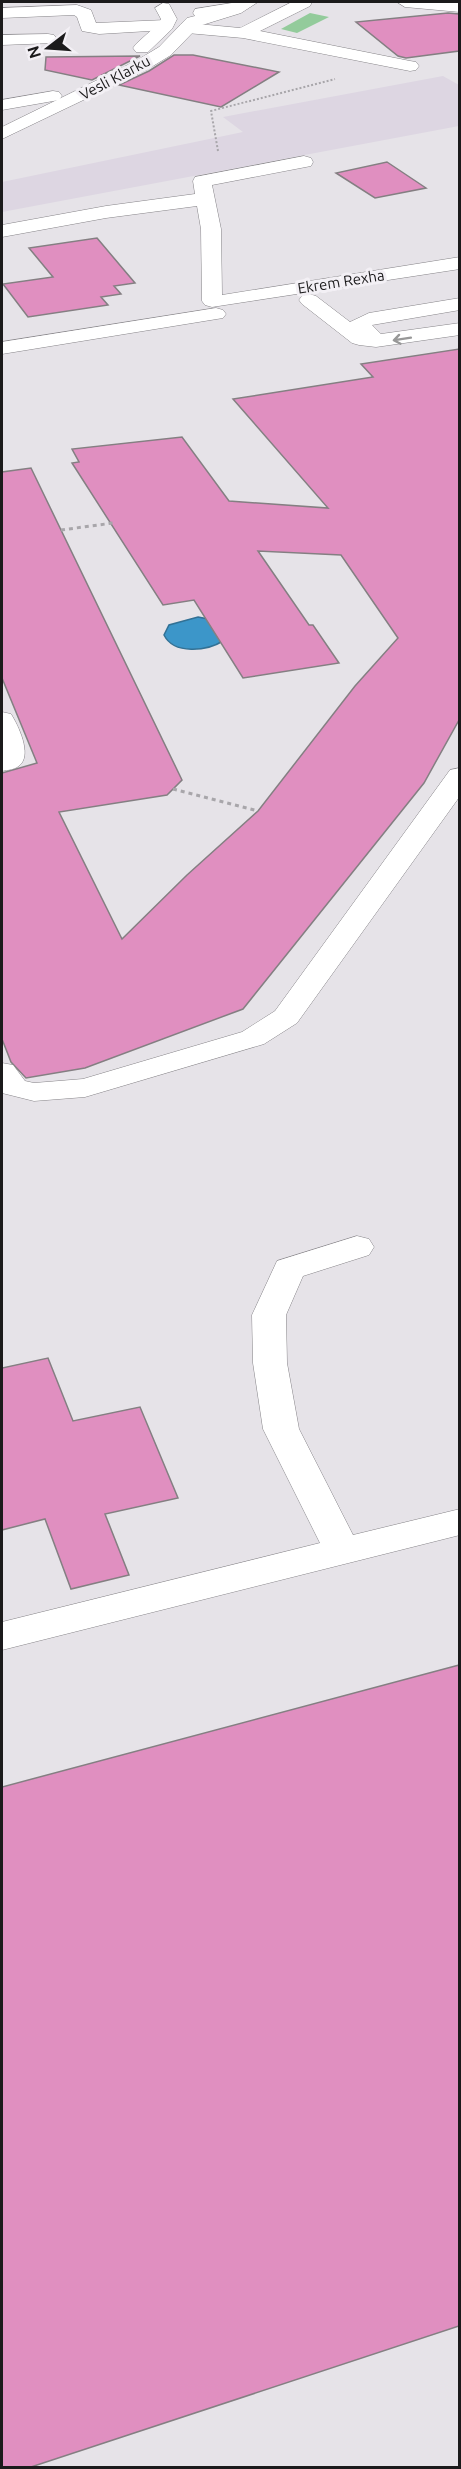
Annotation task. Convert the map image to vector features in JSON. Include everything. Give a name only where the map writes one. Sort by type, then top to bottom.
[{"type":"street","name":"Vesli Klarku","points":[[2,134],[142,65],[165,51],[187,28],[204,17],[235,9],[250,2]]},
{"type":"street","points":[[243,33],[303,2]]},
{"type":"street","points":[[405,2],[459,7]]},
{"type":"street","points":[[2,13],[77,10],[85,14],[88,27],[99,29],[160,12],[222,12]]},
{"type":"street","name":"Vesli Klarku","points":[[2,120],[121,63],[160,12]]},
{"type":"street","points":[[2,26],[87,23]]},
{"type":"street","points":[[187,28],[243,33],[410,66]]},
{"type":"street","points":[[2,40],[48,39]]},
{"type":"street","points":[[5,103],[53,96]]},
{"type":"street","points":[[2,231],[203,190],[304,162]]},
{"type":"street","points":[[203,190],[211,229],[217,306]]},
{"type":"street","points":[[2,243],[29,236],[59,220]]},
{"type":"street","name":"Ekrem Rexha","points":[[2,334],[217,306],[459,263]]},
{"type":"street","name":"Ekrem Rexha","points":[[2,348],[134,328],[217,306],[309,300],[459,275]]},
{"type":"street","points":[[309,300],[359,339],[376,342],[459,329]]},
{"type":"street","points":[[376,342],[359,324],[363,321],[459,304]]},
{"type":"street","points":[[102,352],[122,347],[130,342],[135,337],[134,328]]},
{"type":"street","points":[[2,720],[11,746],[10,760],[2,764]]},
{"type":"street","points":[[2,1072],[5,1080],[15,1089],[34,1092],[85,1089],[253,1038],[286,1017],[459,776]]},
{"type":"street","points":[[343,1551],[281,1429],[270,1363],[269,1315],[289,1269],[357,1247]]},
{"type":"street","points":[[2,1636],[459,1522]]},
{"type":"path","points":[[203,190],[219,149],[211,111],[337,78]]},
{"type":"path","points":[[61,530],[113,523]]},
{"type":"path","points":[[173,789],[258,811]]},
{"type":"shaded area","points":[[443,76],[459,85],[459,126],[2,212],[2,182],[243,132],[223,117]]},
{"type":"green space","points":[[310,13],[329,17],[297,33],[281,29]]},
{"type":"water","points":[[198,617],[208,619],[223,641],[200,649],[191,649],[175,646],[164,635],[169,625]]},
{"type":"building","points":[[448,13],[459,14],[459,51],[406,58],[398,56],[356,22]]},
{"type":"building","points":[[174,55],[193,55],[279,72],[221,107],[119,85],[149,71]]},
{"type":"building","points":[[140,56],[92,80],[45,70],[46,57]]},
{"type":"building","points":[[387,162],[426,188],[375,198],[336,173]]},
{"type":"building","points":[[97,238],[135,283],[114,286],[121,294],[101,297],[108,305],[28,317],[3,284],[53,277],[29,248]]},
{"type":"building","points":[[459,349],[459,720],[424,783],[243,1009],[85,1068],[26,1078],[11,1062],[2,1039],[2,773],[37,763],[2,678],[2,472],[31,468],[182,780],[167,795],[59,812],[122,939],[187,875],[258,811],[355,686],[398,638],[341,555],[258,551],[309,625],[313,625],[339,663],[243,678],[194,600],[163,605],[72,463],[79,462],[72,449],[182,437],[229,501],[328,508],[233,399],[373,377],[361,364]]},
{"type":"building","points":[[48,1358],[73,1421],[140,1407],[178,1498],[105,1514],[129,1575],[71,1589],[45,1519],[2,1530],[2,1368]]},
{"type":"building","points":[[459,1665],[459,2326],[28,2468],[2,2468],[2,1787]]}]
